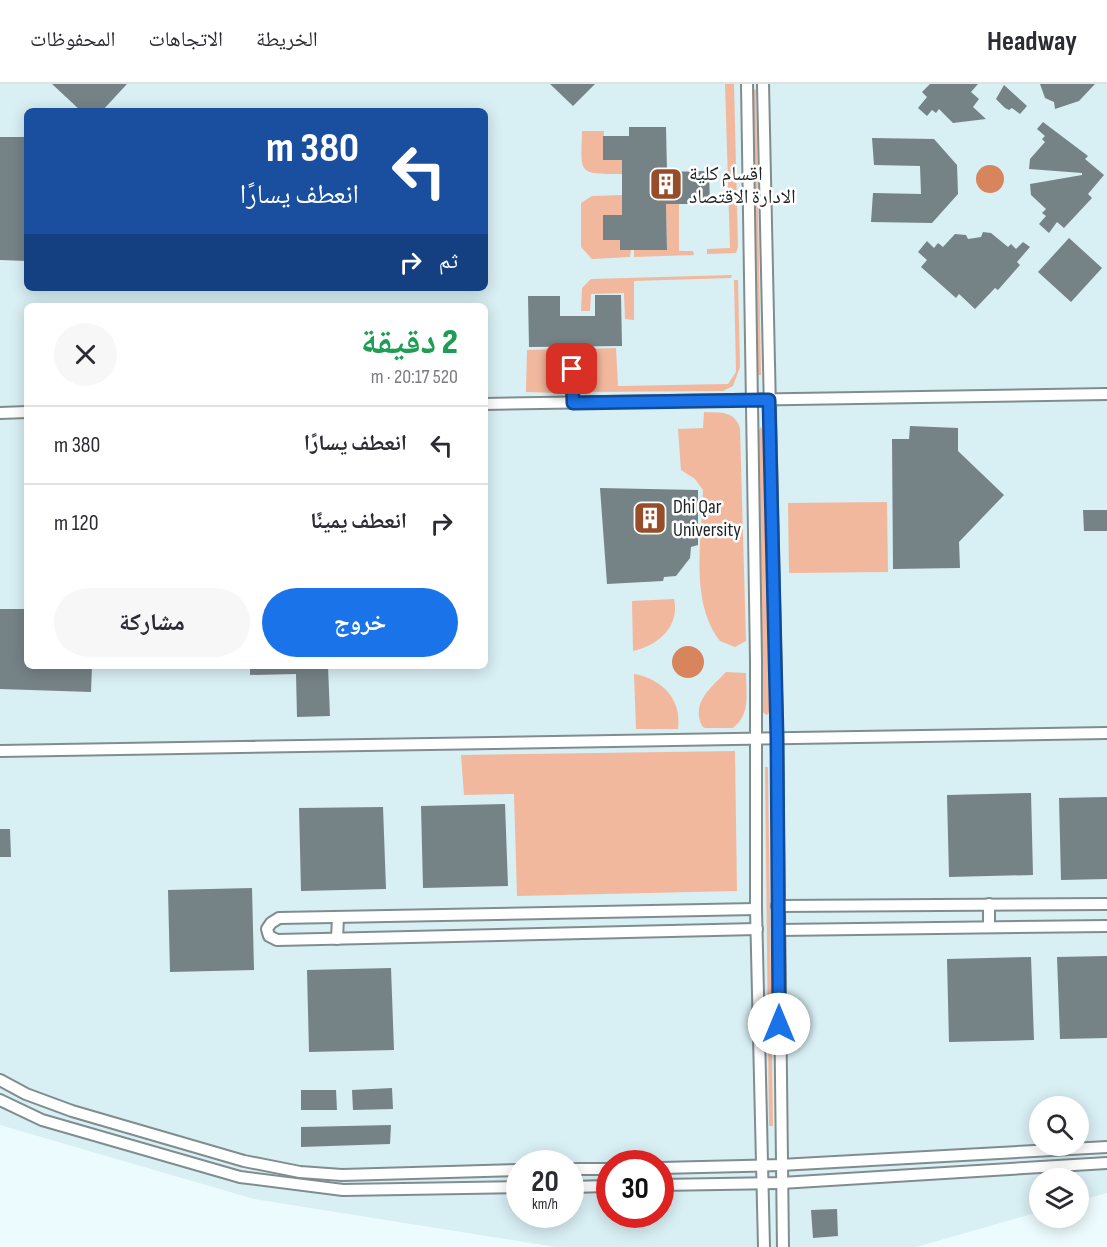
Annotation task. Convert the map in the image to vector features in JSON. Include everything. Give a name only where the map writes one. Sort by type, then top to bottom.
[{"type":"street","points":[[747,84],[750,400],[756,661],[754,738],[756,909],[764,1247]]},
{"type":"street","points":[[763,84],[777,737],[780,1183],[783,1247]]},
{"type":"street","points":[[572,352],[573,403]]},
{"type":"street","points":[[488,404],[1107,394]]},
{"type":"street","points":[[0,413],[24,412]]},
{"type":"street","points":[[0,751],[1107,733]]},
{"type":"street","points":[[989,904],[989,927]]},
{"type":"street","points":[[777,906],[1102,904],[1102,926],[778,930]]},
{"type":"street","points":[[756,909],[279,918],[267,929],[269,936],[277,940],[757,929]]},
{"type":"street","points":[[555,913],[558,934]]},
{"type":"street","points":[[451,915],[453,936]]},
{"type":"street","points":[[338,917],[338,939]]},
{"type":"street","points":[[2,1086],[72,1111],[244,1161],[300,1172],[342,1175],[506,1170]]},
{"type":"street","points":[[0,1100],[42,1120],[240,1177],[343,1190],[506,1187]]},
{"type":"street","points":[[674,1168],[762,1166],[1107,1147]]},
{"type":"street","points":[[674,1185],[762,1184],[1107,1163]]},
{"type":"shaded area","points":[[0,84],[1107,84],[1107,1193],[1089,1198],[1089,1168],[1029,1168],[1029,1215],[916,1247],[556,1247],[254,1199],[0,1125]]},
{"type":"shaded area","points":[[725,84],[734,84],[738,247],[736,253],[707,254],[707,249],[730,248]]},
{"type":"shaded area","points":[[756,89],[761,375],[758,375],[753,90]]},
{"type":"shaded area","points":[[582,131],[604,131],[603,160],[622,160],[622,174],[589,172],[585,169],[582,164]]},
{"type":"shaded area","points":[[990,165],[1000,169],[1004,179],[1000,189],[990,193],[980,189],[976,179],[980,169]]},
{"type":"shaded area","points":[[622,195],[622,215],[603,215],[603,240],[620,240],[631,250],[630,257],[592,259],[581,247],[581,203],[592,196]]},
{"type":"shaded area","points":[[666,204],[679,204],[679,251],[693,251],[694,255],[634,257],[634,250],[667,250]]},
{"type":"shaded area","points":[[732,275],[731,278],[634,281],[634,320],[625,319],[624,293],[591,294],[590,311],[581,311],[582,288],[591,279]]},
{"type":"shaded area","points":[[734,280],[738,280],[740,367],[733,386],[723,391],[584,392],[583,349],[616,348],[618,386],[728,384],[736,372]]},
{"type":"shaded area","points":[[563,349],[563,391],[560,393],[526,392],[527,350]]},
{"type":"shaded area","points":[[704,412],[730,415],[740,428],[746,641],[735,647],[720,641],[710,625],[704,607],[700,568],[703,490],[695,479],[681,470],[678,429],[703,428]]},
{"type":"shaded area","points":[[761,427],[764,432],[769,712],[767,715],[762,712],[757,432]]},
{"type":"shaded area","points":[[887,502],[888,572],[789,573],[788,503]]},
{"type":"shaded area","points":[[674,599],[674,618],[666,633],[651,644],[633,651],[632,601]]},
{"type":"shaded area","points":[[688,646],[700,650],[704,662],[700,674],[688,678],[676,674],[672,662],[676,650]]},
{"type":"shaded area","points":[[726,672],[746,673],[746,703],[743,716],[733,728],[705,728],[699,717],[701,703],[704,696]]},
{"type":"shaded area","points":[[634,674],[653,680],[668,692],[677,708],[678,729],[636,729]]},
{"type":"shaded area","points":[[735,751],[737,891],[517,896],[514,794],[464,795],[461,755]]},
{"type":"shaded area","points":[[765,767],[768,767],[773,1126],[769,1126]]},
{"type":"building","points":[[52,84],[127,84],[105,108],[78,108]]},
{"type":"building","points":[[550,84],[595,84],[573,106]]},
{"type":"building","points":[[930,84],[978,84],[971,92],[979,99],[973,107],[986,119],[953,123],[939,109],[936,113],[932,110],[927,116],[918,108],[927,97],[922,92]]},
{"type":"building","points":[[1040,84],[1095,84],[1079,101],[1055,109],[1054,102],[1045,98]]},
{"type":"building","points":[[1004,85],[1027,106],[1020,114],[1012,108],[1009,110],[1005,108],[996,99]]},
{"type":"building","points":[[1043,122],[1088,156],[1085,159],[1104,175],[1088,194],[1092,198],[1064,228],[1057,222],[1049,233],[1039,224],[1046,216],[1042,213],[1046,209],[1031,195],[1030,184],[1082,175],[1082,173],[1029,169],[1030,159],[1045,142],[1042,139],[1045,136],[1037,129]]},
{"type":"building","name":"اقسام كلية الادارة الاقتصاد","points":[[629,127],[666,127],[667,172],[709,171],[710,204],[666,204],[667,250],[620,250],[620,240],[603,240],[603,215],[622,215],[622,160],[603,160],[603,136],[629,136]]},
{"type":"building","points":[[0,137],[24,137],[24,261],[0,260]]},
{"type":"building","points":[[872,138],[934,139],[957,165],[958,194],[932,223],[871,222],[873,193],[921,194],[920,166],[874,165]]},
{"type":"building","points":[[983,232],[991,233],[1008,247],[1011,244],[1016,249],[1023,242],[1030,247],[1017,262],[1020,265],[998,290],[995,288],[975,309],[959,294],[956,298],[921,267],[927,260],[918,252],[927,241],[934,248],[938,243],[943,247],[955,234],[966,235],[968,239],[981,237]]},
{"type":"building","points":[[1069,238],[1102,268],[1071,302],[1038,272]]},
{"type":"building","points":[[595,295],[621,295],[622,346],[529,347],[528,296],[560,296],[560,316],[595,316]]},
{"type":"building","points":[[910,426],[958,428],[958,451],[1004,495],[959,542],[960,568],[893,569],[892,439],[909,439]]},
{"type":"building","name":"Dhi Qar University","points":[[600,488],[698,490],[698,545],[691,547],[690,558],[676,576],[664,577],[663,581],[607,584]]},
{"type":"building","points":[[1083,510],[1107,510],[1107,531],[1084,531]]},
{"type":"building","points":[[0,609],[24,609],[24,669],[92,669],[91,692],[0,689]]},
{"type":"building","points":[[250,669],[328,669],[330,716],[297,717],[296,674],[250,675]]},
{"type":"building","points":[[1031,793],[1033,875],[949,877],[947,795]]},
{"type":"building","points":[[1107,797],[1107,879],[1061,880],[1059,798]]},
{"type":"building","points":[[505,804],[508,886],[423,888],[421,806]]},
{"type":"building","points":[[383,807],[386,889],[301,891],[299,808]]},
{"type":"building","points":[[0,829],[10,829],[11,857],[0,857]]},
{"type":"building","points":[[252,888],[254,970],[170,972],[168,890]]},
{"type":"building","points":[[1107,956],[1107,1038],[1060,1039],[1057,957]]},
{"type":"building","points":[[1031,957],[1034,1040],[949,1042],[947,959]]},
{"type":"building","points":[[391,968],[394,1050],[309,1052],[307,970]]},
{"type":"building","points":[[392,1088],[393,1109],[353,1110],[352,1090]]},
{"type":"building","points":[[301,1090],[336,1090],[337,1110],[301,1110]]},
{"type":"building","points":[[391,1125],[390,1144],[301,1147],[301,1127]]},
{"type":"building","points":[[837,1209],[838,1236],[813,1238],[811,1210]]},
{"type":"place","name":"اقسام كلية الادارة الاقتصاد","points":[[666,184]]},
{"type":"place","name":"Dhi Qar University","points":[[650,518]]},
{"type":"route","points":[[572,369],[573,403],[769,400],[777,737],[779,1024]]}]
